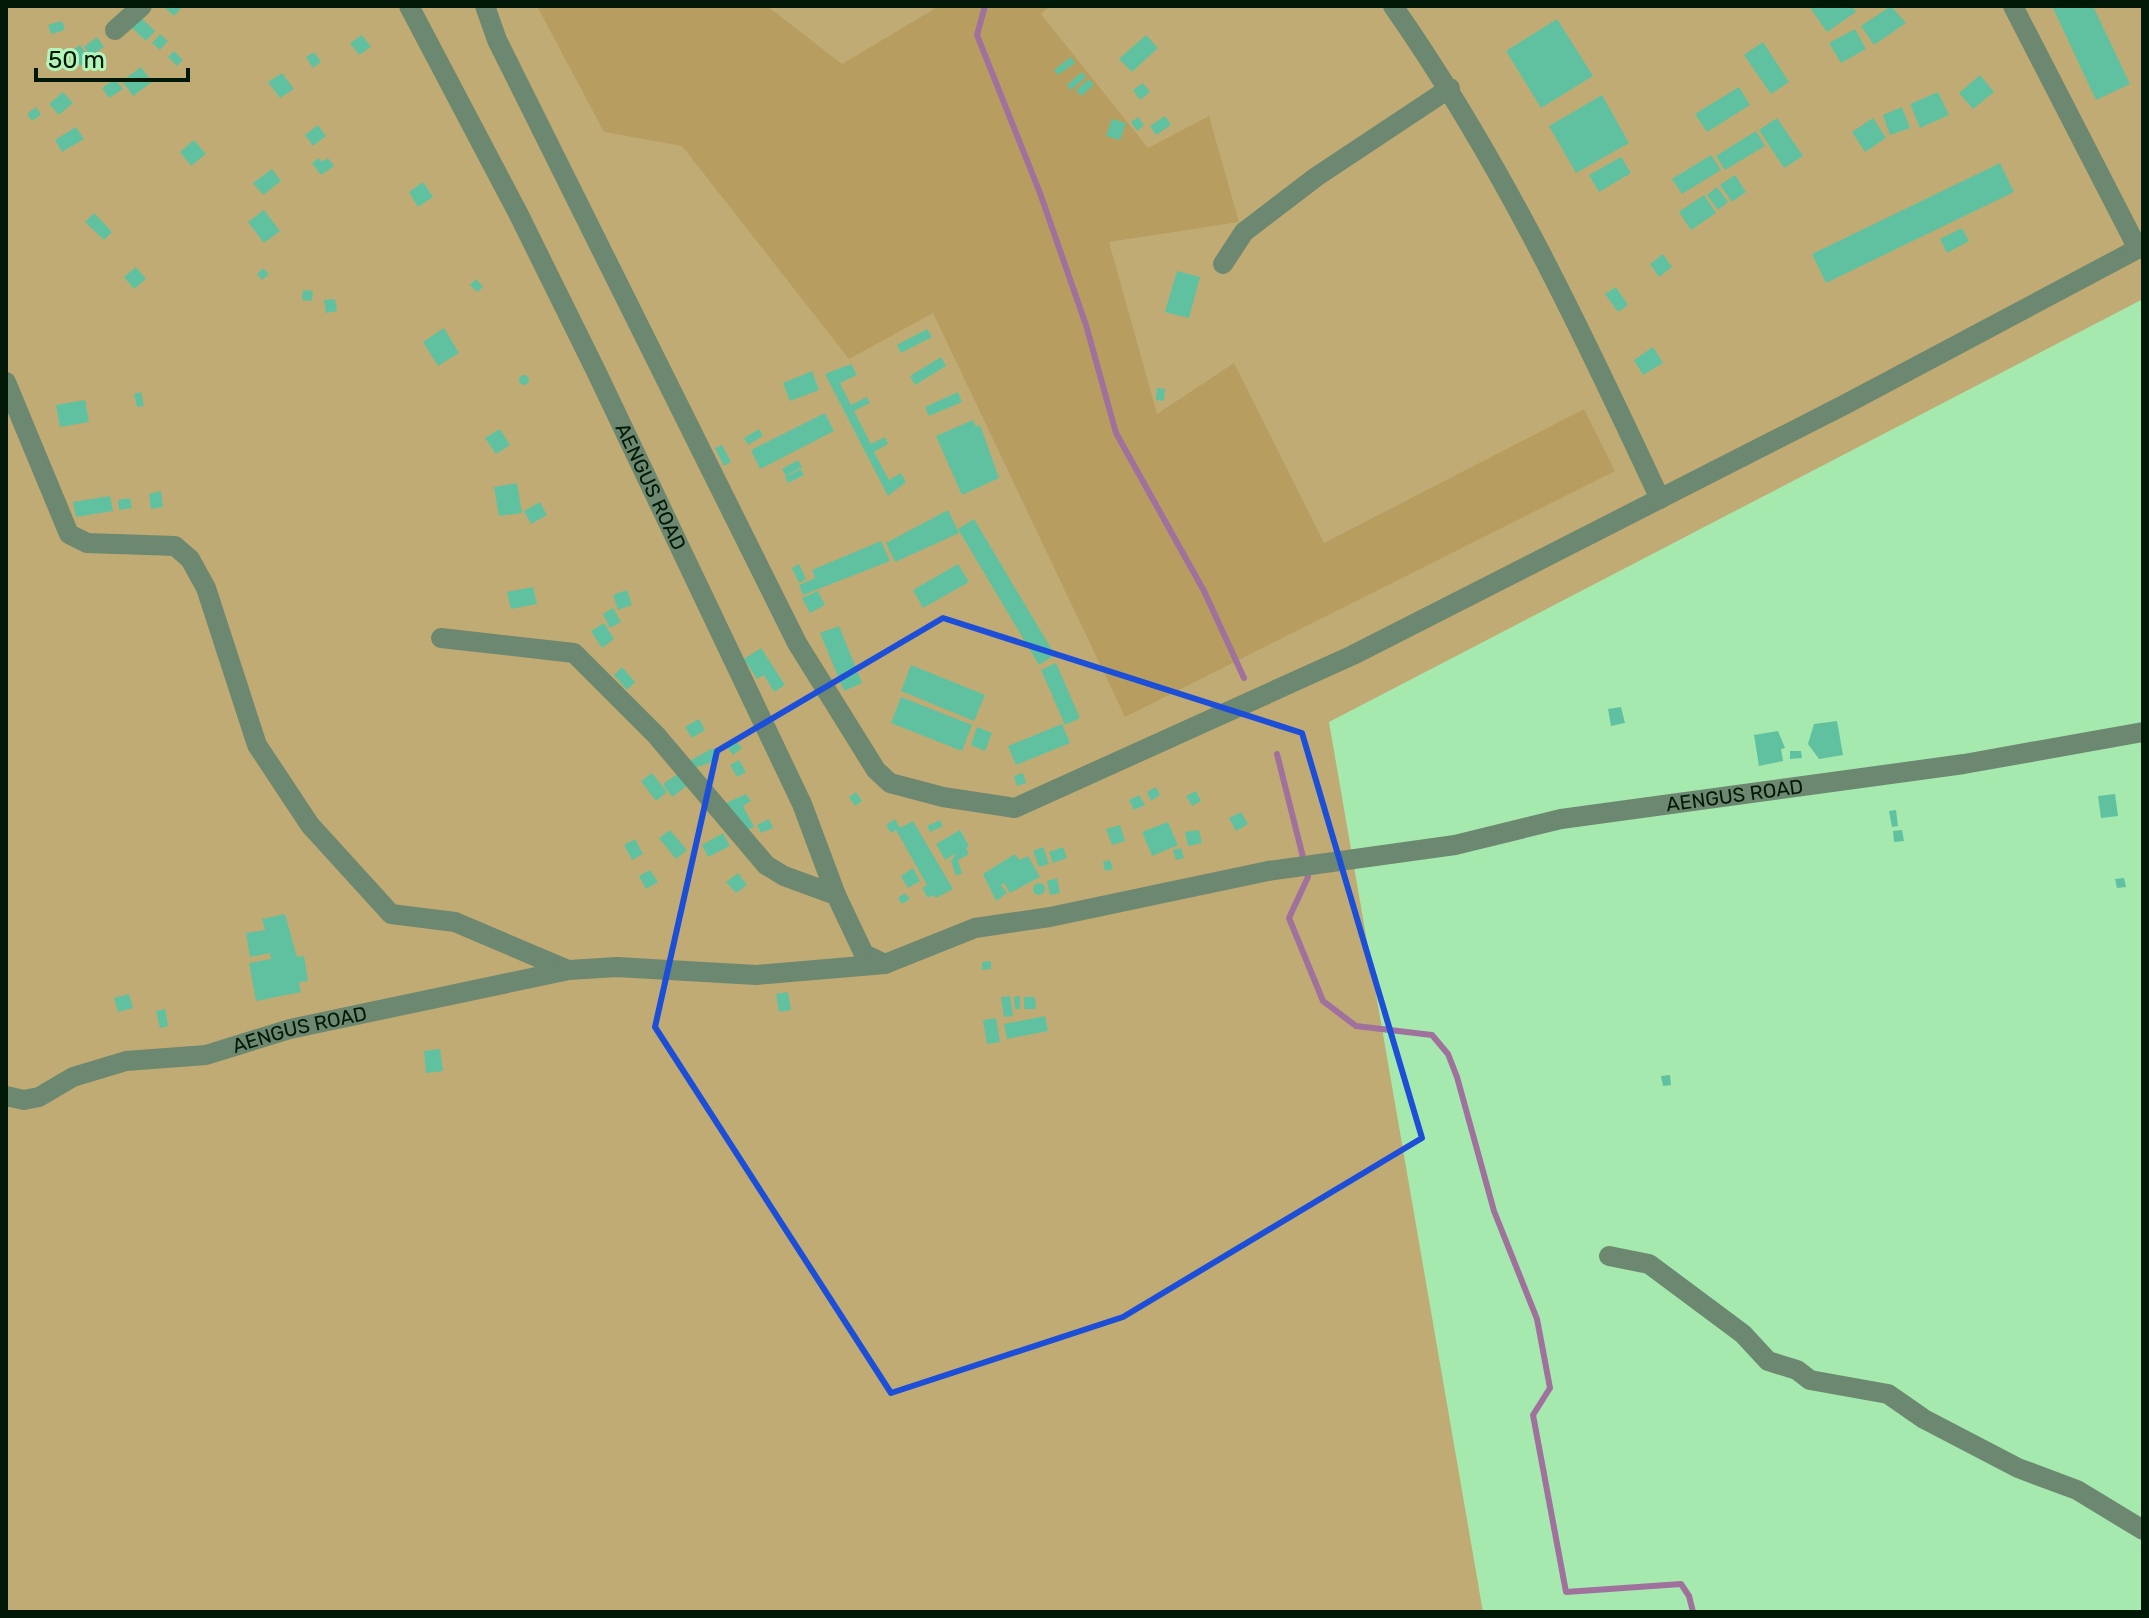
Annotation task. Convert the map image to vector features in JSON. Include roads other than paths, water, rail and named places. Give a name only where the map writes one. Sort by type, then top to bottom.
[{"type":"street","points":[[115,30],[142,6]]},
{"type":"street","name":"AENGUS ROAD","points":[[409,6],[518,213],[596,371],[802,804],[836,895],[864,954],[885,964]]},
{"type":"street","points":[[485,6],[497,40],[797,643],[876,770],[890,783],[943,797],[1015,808],[1353,655],[1660,499],[2140,247],[2013,6]]},
{"type":"street","points":[[1393,6],[1450,88],[1551,268],[1660,499]]},
{"type":"street","points":[[1223,264],[1244,232],[1316,177],[1450,88]]},
{"type":"street","points":[[6,382],[69,534],[87,543],[175,546],[190,559],[206,588],[257,745],[310,825],[391,914],[413,920],[455,922],[569,970]]},
{"type":"street","points":[[441,638],[574,653],[656,735],[766,865],[784,876],[836,895]]},
{"type":"street","name":"AENGUS ROAD","points":[[6,1096],[24,1100],[39,1097],[73,1077],[126,1061],[206,1055],[290,1029],[569,970],[617,967],[756,975],[885,964],[975,928],[1050,917],[1327,861],[1455,845],[1561,819],[1964,764],[2143,732]]},
{"type":"street","points":[[1609,1256],[1649,1264],[1743,1334],[1768,1361],[1797,1370],[1810,1380],[1888,1394],[1924,1419],[2018,1468],[2077,1490],[2143,1530]]},
{"type":"waterway","points":[[985,6],[977,35],[1040,193],[1086,325],[1116,433],[1204,591],[1244,678]]},
{"type":"waterway","points":[[1277,754],[1308,877],[1289,918],[1323,1001],[1356,1026],[1432,1035],[1448,1054],[1457,1077],[1494,1211],[1537,1319],[1550,1388],[1533,1415],[1566,1592],[1681,1584],[1689,1596],[1693,1612]]}]
